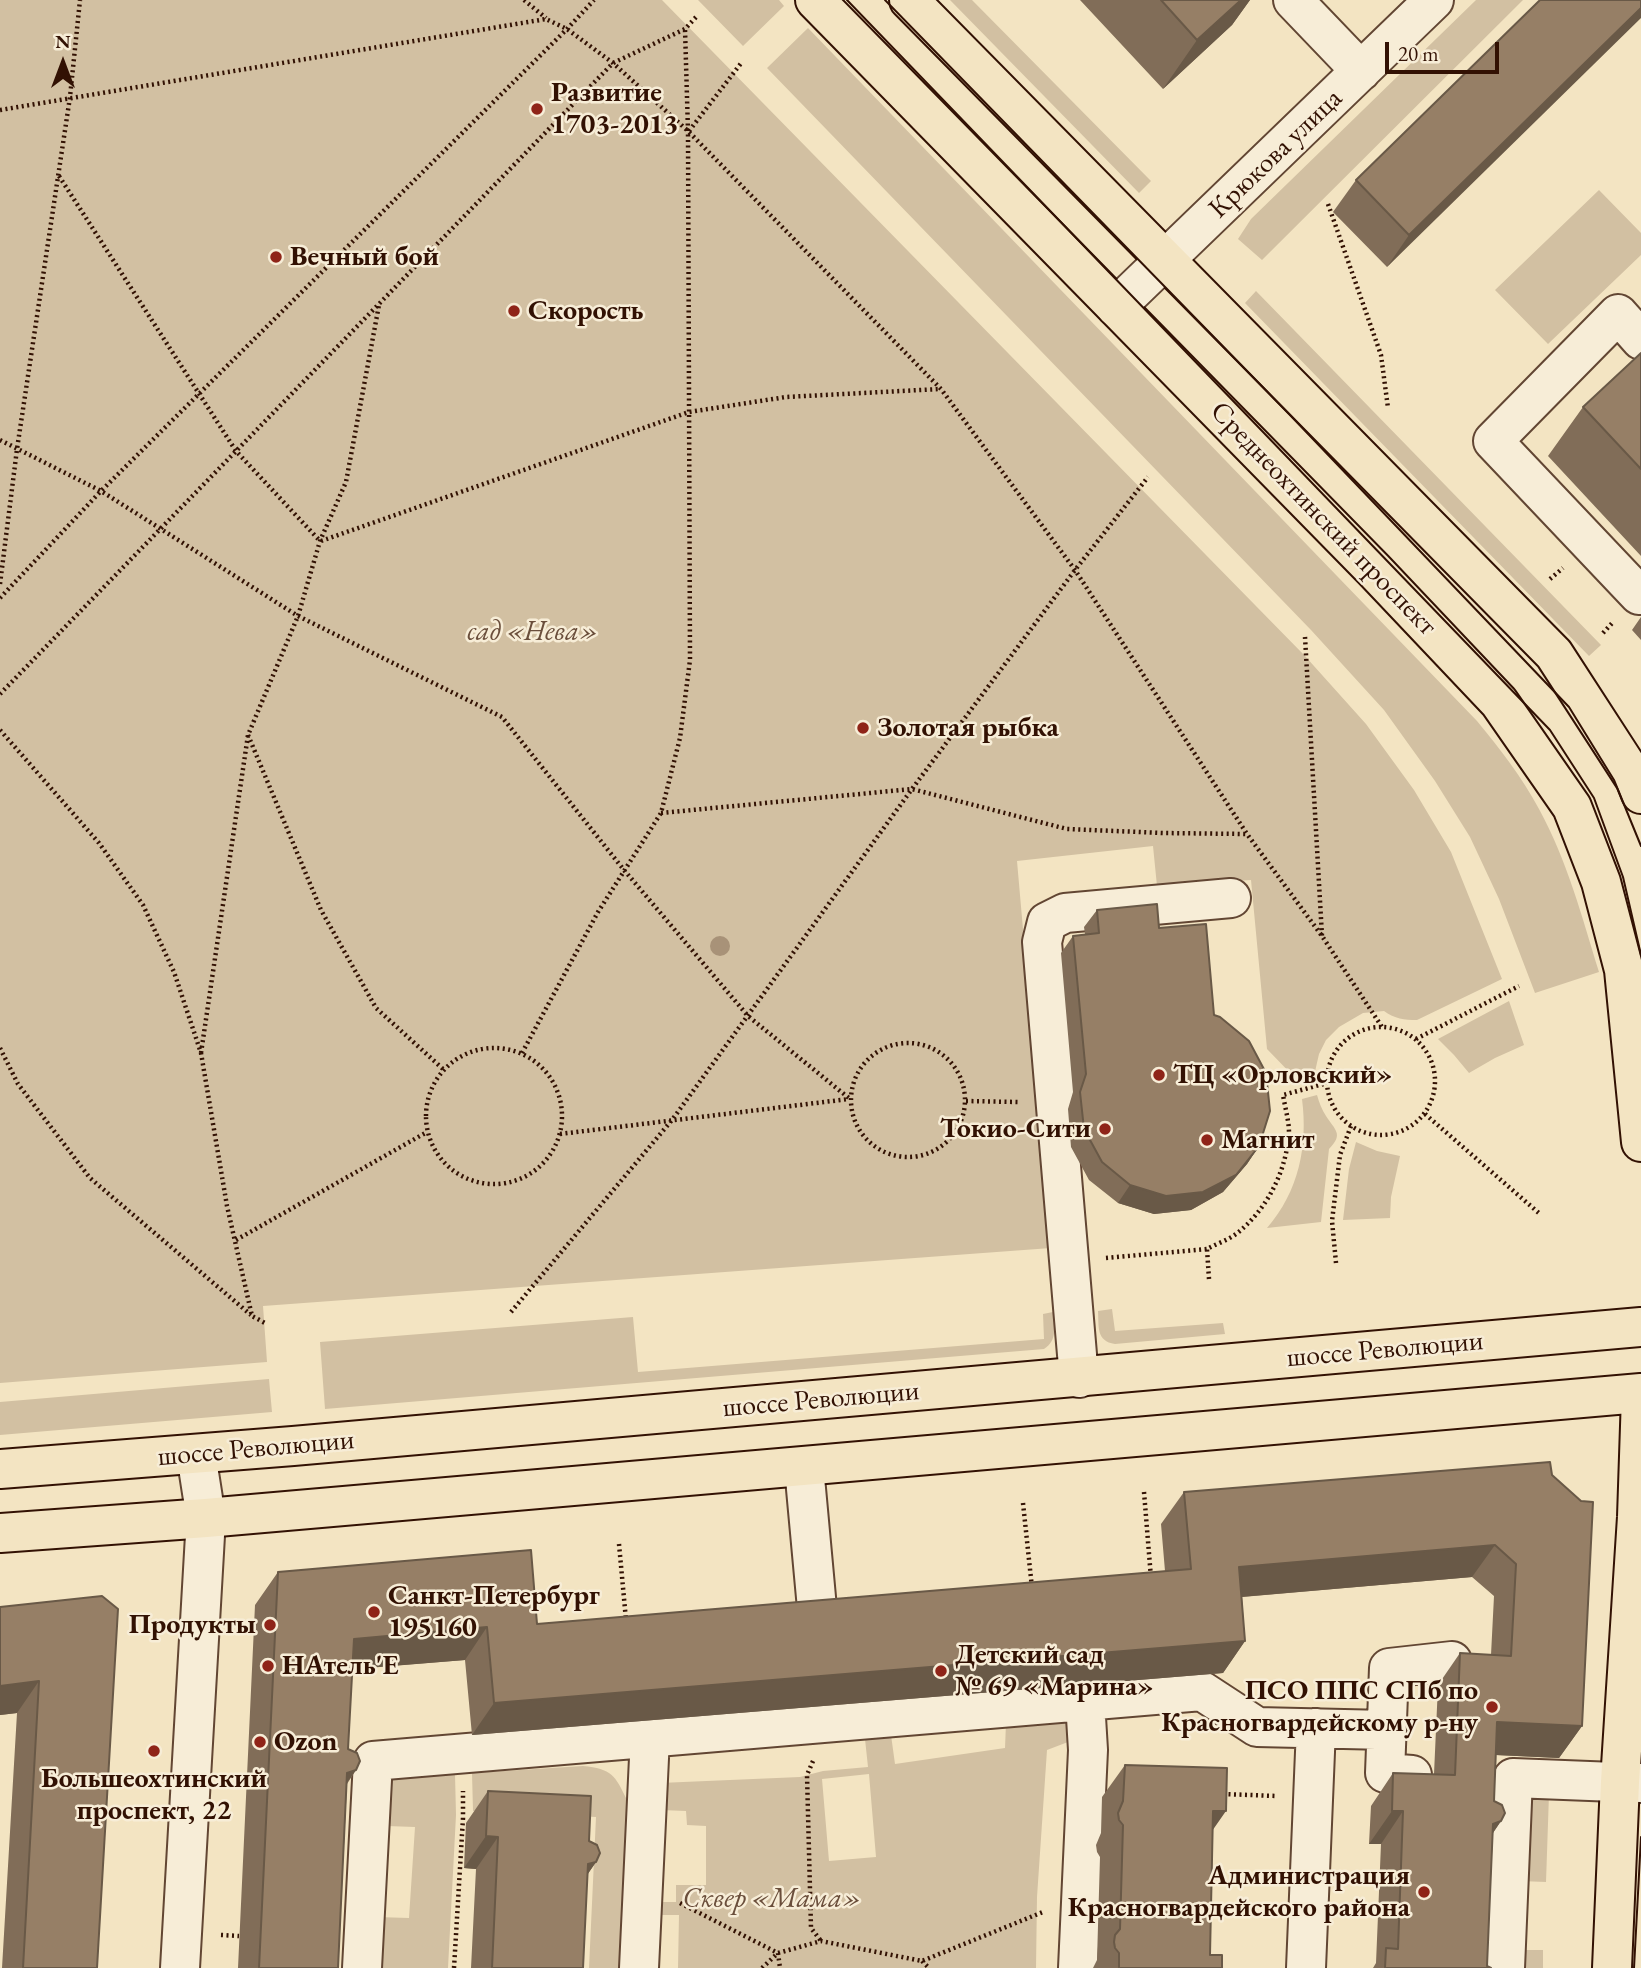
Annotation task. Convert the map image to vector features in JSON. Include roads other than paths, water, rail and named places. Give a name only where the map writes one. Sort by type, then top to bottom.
[{"type":"main road","name":"Среднеохтинский проспект","points":[[815,0],[1365,560],[1499,702],[1572,807],[1601,882],[1624,970],[1641,1142]]},
{"type":"main road","points":[[909,0],[1554,654],[1635,779],[1641,794]]},
{"type":"main road","name":"шоссе Революции","points":[[0,1469],[1079,1378],[1641,1327]]},
{"type":"main road","points":[[0,1533],[206,1518],[1641,1394],[1631,1782],[1612,1968]]},
{"type":"street","points":[[1293,0],[1362,71]]},
{"type":"street","name":"Крюкова улица","points":[[1116,307],[1434,0]]},
{"type":"street","points":[[1639,595],[1493,441],[1618,314],[1641,341]]},
{"type":"street","points":[[1079,1378],[1042,942],[1047,922],[1065,913],[1231,898]]},
{"type":"street","points":[[180,1968],[206,1518],[196,1454]]},
{"type":"street","points":[[804,1467],[819,1630]]},
{"type":"street","points":[[1412,1775],[1385,1773],[1389,1668],[1452,1661]]},
{"type":"street","points":[[362,1968],[373,1761],[650,1737],[827,1714],[1085,1701],[1202,1691],[1258,1727],[1387,1730]]},
{"type":"street","points":[[1078,1968],[1088,1750],[1085,1701]]},
{"type":"street","points":[[1306,1968],[1316,1728]]},
{"type":"street","points":[[639,1968],[650,1737]]},
{"type":"street","points":[[1505,1968],[1513,1778],[1631,1782]]},
{"type":"tram line","points":[[847,0],[1550,730],[1594,798],[1623,877],[1641,955]]},
{"type":"tram line","points":[[885,0],[1290,415],[1569,707],[1614,780],[1641,846]]},
{"type":"tram line","points":[[1634,1968],[1641,1837]]},
{"type":"place","name":"Развитие 1703-2013","points":[[537,109]]},
{"type":"place","name":"Вечный бой","points":[[276,257]]},
{"type":"place","name":"Скорость","points":[[514,311]]},
{"type":"place","name":"Золотая рыбка","points":[[863,728]]},
{"type":"place","name":"ТЦ «Орловский»","points":[[1159,1075]]},
{"type":"place","name":"Токио-Сити","points":[[1105,1129]]},
{"type":"place","name":"Магнит","points":[[1207,1140]]},
{"type":"place","name":"Санкт-Петербург 195160","points":[[374,1612]]},
{"type":"place","name":"Продукты","points":[[270,1625]]},
{"type":"place","name":"НАтель'Е","points":[[268,1666]]},
{"type":"place","name":"Детский сад № 69 «Марина»","points":[[941,1671]]},
{"type":"place","name":"ПСО ППС СПб по Красногвардейскому р-ну","points":[[1492,1707]]},
{"type":"place","name":"Ozon","points":[[260,1742]]},
{"type":"place","name":"Большеохтинский проспект, 22","points":[[154,1751]]},
{"type":"place","name":"Администрация Красногвардейского района","points":[[1424,1892]]},
{"type":"park label","name":"сад «Нева»","points":[[533,632]]},
{"type":"park label","name":"Сквер «Мама»","points":[[772,1899]]}]
